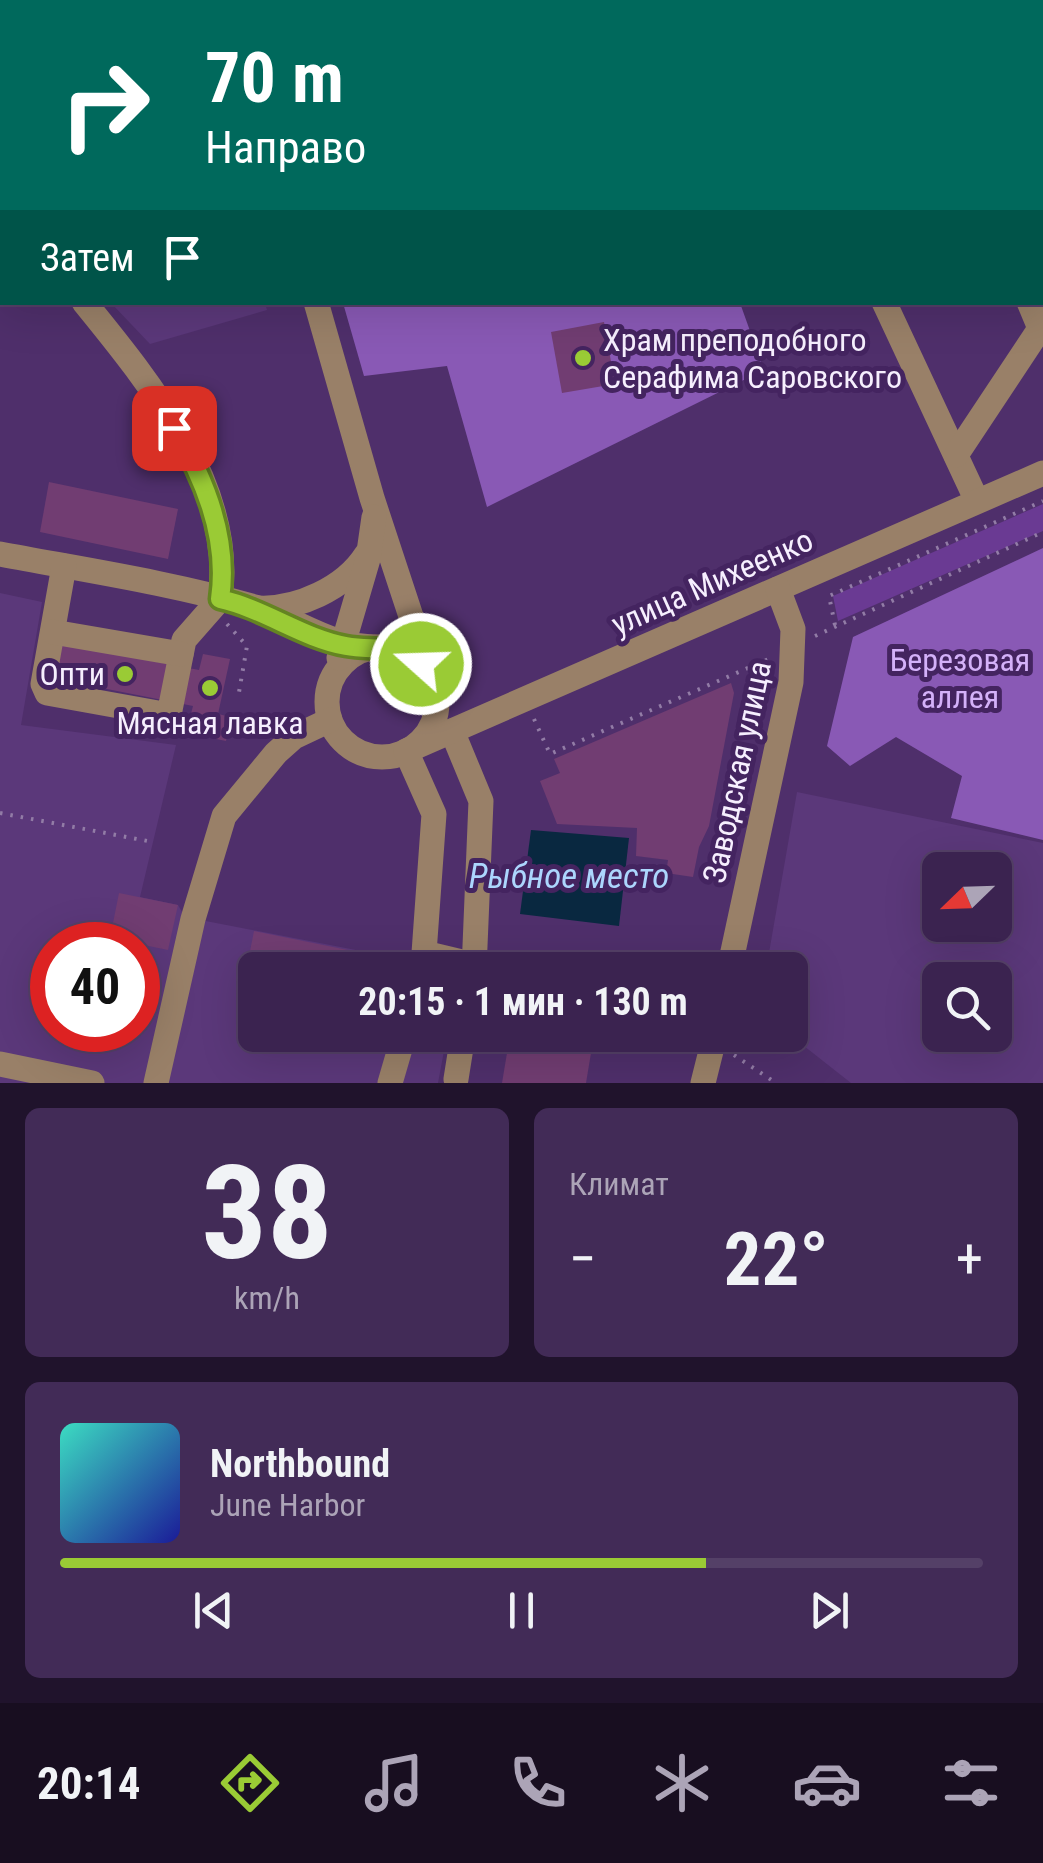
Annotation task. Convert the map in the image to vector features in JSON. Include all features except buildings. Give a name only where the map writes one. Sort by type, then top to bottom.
[{"type":"street","points":[[64,566],[44,684],[46,693],[163,716],[171,708],[181,654],[192,627],[214,607],[220,550],[204,483],[160,405],[86,305]]},
{"type":"street","points":[[252,607],[316,658],[328,713],[348,745],[376,757],[406,751],[432,724],[433,682],[372,498],[317,305]]},
{"type":"street","points":[[885,305],[977,501]]},
{"type":"street","points":[[956,455],[1037,317]]},
{"type":"street","name":"улица Михеенко","points":[[406,751],[1043,473]]},
{"type":"street","points":[[156,1083],[193,919],[224,816],[276,753],[328,713],[334,676],[371,546],[372,498]]},
{"type":"street","points":[[0,554],[64,566],[214,607],[252,607],[286,605],[326,590],[358,568],[371,546]]},
{"type":"street","name":"Заводская улица","points":[[733,952],[794,665],[793,628],[778,589]]},
{"type":"street","points":[[252,607],[343,645],[408,654],[433,682],[470,711],[503,709]]},
{"type":"street","points":[[52,632],[181,654]]},
{"type":"street","points":[[334,676],[359,652],[377,647]]},
{"type":"street","points":[[452,731],[481,800],[481,952]]},
{"type":"street","points":[[406,751],[434,814],[424,952]]},
{"type":"street","points":[[390,1083],[399,1052]]},
{"type":"street","points":[[456,1078],[461,1052]]},
{"type":"street","points":[[704,1083],[711,1052]]},
{"type":"street","points":[[0,1064],[92,1083]]},
{"type":"path","points":[[835,625],[829,596],[1043,501]]},
{"type":"path","points":[[214,607],[247,646],[238,698]]},
{"type":"path","points":[[0,813],[153,842]]},
{"type":"path","points":[[733,1052],[776,1083]]},
{"type":"shaded area","points":[[113,305],[266,305],[267,310],[150,344]]},
{"type":"shaded area","points":[[1043,504],[1043,531],[838,621],[833,596]]},
{"type":"shaded area","points":[[0,593],[42,602],[21,725],[176,745],[140,897],[178,905],[185,917],[366,952],[238,952],[238,1052],[444,1052],[438,1083],[0,1083]]},
{"type":"shaded area","points":[[797,792],[1043,843],[1043,1083],[851,1083],[808,1049],[808,952],[769,952]]},
{"type":"green space","points":[[344,305],[741,305],[764,370],[487,507],[447,366],[364,376]]},
{"type":"green space","name":"Березовая аллея","points":[[1043,548],[1043,840],[951,818],[962,776],[896,737],[850,766],[827,746],[853,637]]},
{"type":"water","name":"Рыбное место","points":[[531,830],[629,838],[619,926],[520,914]]},
{"type":"place","name":"Храм преподобного Серафима Саровского","points":[[583,358]]},
{"type":"place","name":"Опти","points":[[125,674]]},
{"type":"place","name":"Мясная лавка","points":[[210,688]]},
{"type":"route","points":[[174,428],[204,483],[224,574],[220,599],[257,608],[318,638],[343,645],[393,648],[421,664]]}]
